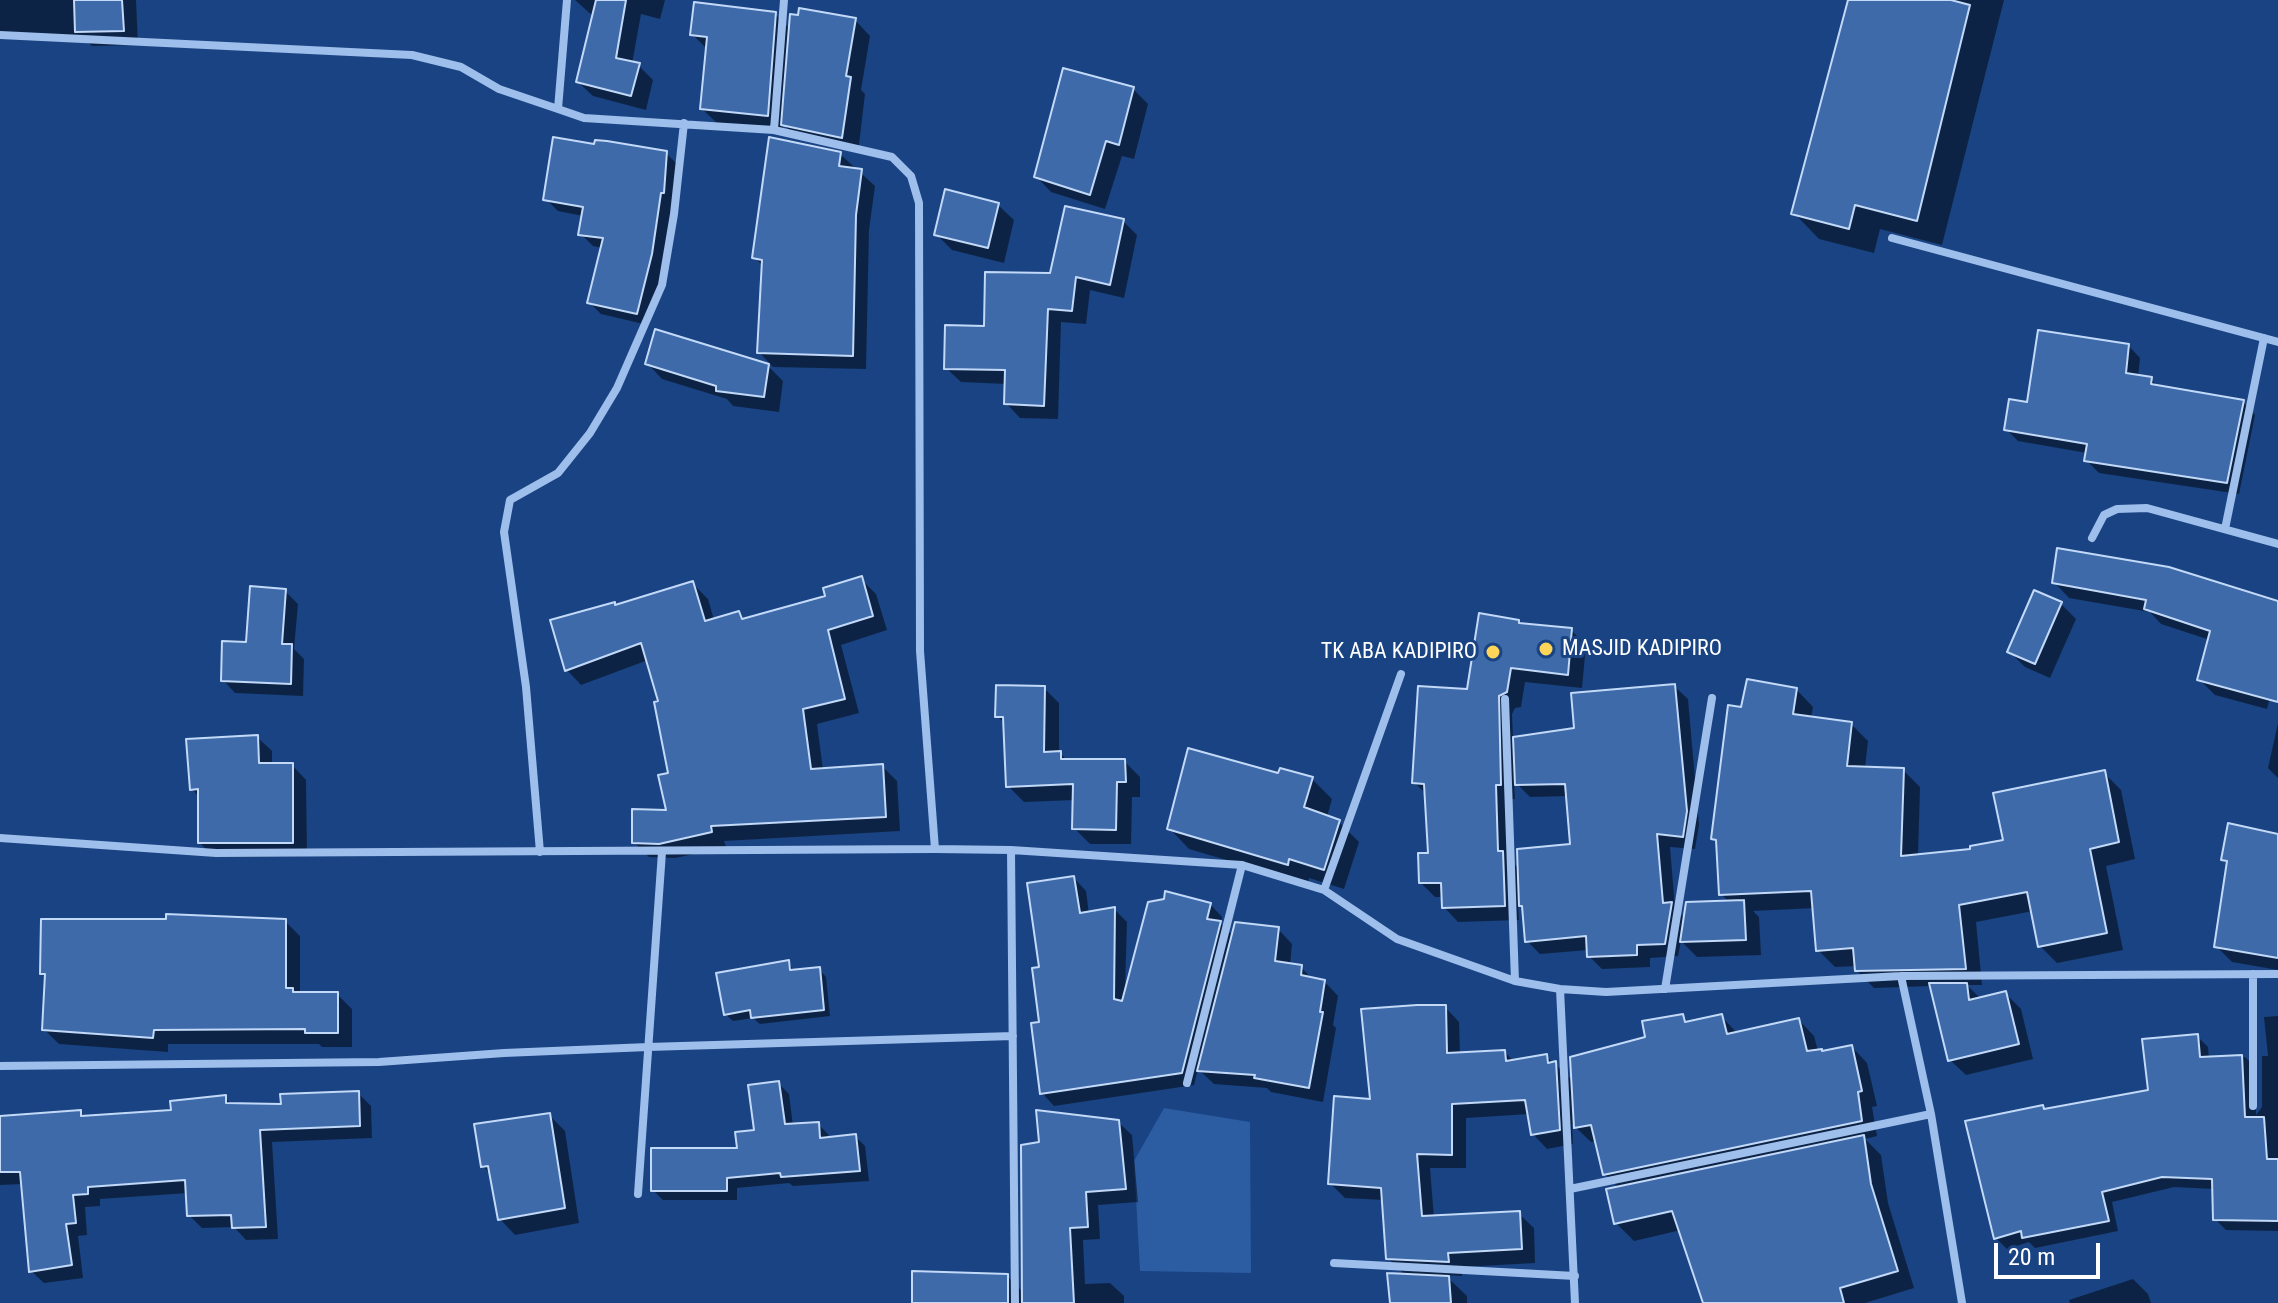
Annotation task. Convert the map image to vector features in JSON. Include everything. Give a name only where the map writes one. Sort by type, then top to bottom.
[{"type":"street","points":[[558,109],[567,0]]},
{"type":"street","points":[[774,130],[784,0]]},
{"type":"street","points":[[0,35],[412,55],[461,67],[499,89],[584,118],[774,130],[892,157],[911,176],[919,203],[920,651],[935,849]]},
{"type":"street","points":[[540,852],[526,687],[504,532],[510,500],[558,473],[590,433],[617,388],[662,285],[684,123]]},
{"type":"street","points":[[1892,238],[2278,342]]},
{"type":"street","points":[[2225,529],[2264,338]]},
{"type":"street","points":[[2092,538],[2104,515],[2117,509],[2147,508],[2278,544]]},
{"type":"street","points":[[1324,890],[1401,674]]},
{"type":"street","points":[[1665,989],[1712,698]]},
{"type":"street","points":[[1505,699],[1515,981]]},
{"type":"street","points":[[0,838],[216,853],[935,849],[1011,850],[1242,865],[1324,890],[1397,939],[1515,981],[1560,989],[1606,992],[1901,976],[2278,974]]},
{"type":"street","points":[[1011,850],[1015,1303]]},
{"type":"street","points":[[638,1194],[662,852]]},
{"type":"street","points":[[1187,1083],[1242,865]]},
{"type":"street","points":[[2253,974],[2253,1106]]},
{"type":"street","points":[[1901,976],[1931,1114],[1962,1303]]},
{"type":"street","points":[[1560,989],[1575,1303]]},
{"type":"street","points":[[0,1066],[379,1062],[648,1047],[1013,1036]]},
{"type":"street","points":[[1570,1189],[1931,1114]]},
{"type":"street","points":[[1334,1263],[1575,1276]]},
{"type":"shaded area","points":[[1164,1108],[1250,1122],[1251,1273],[1140,1271],[1134,1161]]},
{"type":"building","points":[[74,0],[122,0],[124,31],[75,32]]},
{"type":"building","points":[[596,0],[626,0],[616,58],[640,63],[631,96],[576,82]]},
{"type":"building","points":[[1848,0],[1951,0],[1970,5],[1917,221],[1855,205],[1849,229],[1791,214]]},
{"type":"building","points":[[694,2],[776,12],[768,116],[700,109],[707,37],[690,35]]},
{"type":"building","points":[[799,8],[856,18],[846,76],[851,77],[842,138],[781,125],[790,14],[798,15]]},
{"type":"building","points":[[1063,68],[1134,87],[1119,145],[1106,141],[1090,195],[1034,177]]},
{"type":"building","points":[[553,137],[594,144],[595,140],[607,141],[667,151],[664,193],[661,193],[652,254],[637,314],[587,303],[603,238],[578,235],[583,207],[543,200]]},
{"type":"building","points":[[769,137],[841,152],[839,166],[862,169],[856,215],[853,356],[757,353],[762,260],[752,258]]},
{"type":"building","points":[[945,189],[999,203],[988,248],[934,235]]},
{"type":"building","points":[[1065,206],[1124,219],[1110,285],[1076,277],[1072,311],[1048,309],[1044,406],[1004,404],[1005,370],[944,369],[945,325],[984,326],[985,272],[1050,273]]},
{"type":"building","points":[[655,329],[769,364],[764,397],[716,391],[716,386],[645,364]]},
{"type":"building","points":[[2038,330],[2129,344],[2126,373],[2152,377],[2151,384],[2244,400],[2227,483],[2084,461],[2087,444],[2004,430],[2009,399],[2027,402]]},
{"type":"building","points":[[2057,548],[2169,567],[2278,601],[2278,702],[2197,680],[2210,631],[2144,609],[2146,600],[2052,583]]},
{"type":"building","points":[[862,576],[873,616],[828,630],[845,699],[803,709],[811,769],[883,764],[886,817],[711,826],[712,832],[659,844],[632,843],[632,809],[666,810],[658,775],[668,773],[654,702],[658,701],[641,643],[565,671],[550,620],[615,602],[615,605],[693,581],[705,621],[739,611],[742,619],[825,596],[823,588]]},
{"type":"building","points":[[250,586],[286,589],[282,644],[292,644],[291,684],[221,681],[222,641],[246,642]]},
{"type":"building","points":[[2034,590],[2062,602],[2035,664],[2007,652]]},
{"type":"building","points":[[1479,613],[1519,620],[1519,623],[1572,628],[1568,675],[1511,668],[1507,692],[1499,696],[1501,785],[1496,785],[1498,851],[1503,851],[1505,906],[1442,908],[1441,883],[1419,883],[1418,853],[1428,853],[1424,784],[1412,783],[1418,686],[1467,689]]},
{"type":"building","points":[[1747,679],[1797,688],[1793,714],[1852,722],[1847,766],[1904,768],[1901,856],[1970,849],[1970,846],[2003,840],[1993,793],[2105,770],[2119,842],[2090,849],[2107,933],[2038,947],[2027,892],[1959,905],[1966,969],[1855,971],[1853,948],[1816,951],[1811,891],[1719,895],[1716,840],[1711,839],[1728,705],[1741,707]]},
{"type":"building","points":[[1675,684],[1687,811],[1683,837],[1657,834],[1663,903],[1672,902],[1665,944],[1637,945],[1637,955],[1587,957],[1586,936],[1525,942],[1522,906],[1519,906],[1517,849],[1570,844],[1565,784],[1515,785],[1513,737],[1574,728],[1571,693]]},
{"type":"building","points":[[996,685],[1045,686],[1044,752],[1061,751],[1061,759],[1125,759],[1126,782],[1117,782],[1116,830],[1072,829],[1073,784],[1006,787],[1003,717],[995,717]]},
{"type":"building","points":[[258,735],[259,763],[293,763],[293,843],[198,843],[198,789],[190,790],[186,739]]},
{"type":"building","points":[[1188,748],[1278,773],[1280,768],[1313,777],[1304,807],[1340,820],[1324,870],[1289,859],[1288,865],[1167,829]]},
{"type":"building","points":[[2228,823],[2278,834],[2278,958],[2214,947],[2227,861],[2221,860]]},
{"type":"building","points":[[1074,876],[1080,913],[1115,907],[1114,999],[1122,1001],[1148,902],[1164,899],[1165,891],[1211,903],[1207,919],[1221,921],[1182,1073],[1040,1094],[1031,1023],[1039,1022],[1032,968],[1039,967],[1027,883]]},
{"type":"building","points":[[1744,900],[1746,940],[1680,942],[1686,902]]},
{"type":"building","points":[[166,914],[286,919],[286,988],[293,988],[293,992],[338,992],[338,1033],[305,1033],[305,1029],[154,1030],[153,1038],[42,1030],[45,974],[40,974],[41,919],[166,919]]},
{"type":"building","points":[[1235,922],[1279,927],[1275,961],[1302,965],[1301,975],[1325,980],[1320,1012],[1323,1012],[1309,1088],[1254,1078],[1255,1075],[1197,1071]]},
{"type":"building","points":[[789,960],[790,970],[820,967],[824,1010],[751,1018],[750,1010],[724,1015],[716,973]]},
{"type":"building","points":[[1929,983],[1967,983],[1969,1000],[2006,991],[2019,1044],[1948,1061]]},
{"type":"building","points":[[1446,1005],[1447,1053],[1505,1050],[1506,1061],[1547,1054],[1548,1063],[1556,1061],[1560,1130],[1531,1135],[1525,1100],[1452,1104],[1452,1155],[1417,1154],[1422,1216],[1520,1211],[1522,1249],[1448,1253],[1449,1262],[1386,1259],[1381,1188],[1328,1184],[1334,1096],[1370,1099],[1361,1009]]},
{"type":"building","points":[[1683,1014],[1685,1022],[1722,1014],[1727,1034],[1799,1018],[1807,1051],[1852,1045],[1862,1091],[1858,1092],[1862,1121],[1603,1175],[1591,1125],[1574,1128],[1570,1057],[1645,1037],[1642,1021]]},
{"type":"building","points":[[2198,1034],[2200,1057],[2242,1055],[2245,1117],[2264,1117],[2267,1159],[2278,1159],[2278,1221],[2213,1220],[2212,1179],[2162,1177],[2102,1192],[2109,1221],[2022,1238],[2021,1231],[1994,1239],[1965,1121],[2043,1105],[2044,1109],[2148,1090],[2142,1039]]},
{"type":"building","points":[[779,1081],[785,1124],[819,1122],[820,1138],[856,1134],[860,1171],[727,1178],[727,1191],[651,1191],[651,1148],[737,1148],[735,1132],[754,1130],[748,1085]]},
{"type":"building","points":[[359,1091],[360,1126],[260,1130],[266,1227],[232,1228],[231,1215],[187,1216],[185,1180],[88,1187],[88,1194],[73,1195],[76,1223],[66,1224],[72,1265],[29,1272],[20,1172],[0,1172],[0,1116],[81,1110],[81,1116],[171,1110],[170,1101],[226,1095],[226,1103],[281,1104],[280,1094]]},
{"type":"building","points":[[1036,1110],[1119,1120],[1126,1189],[1086,1192],[1088,1227],[1070,1228],[1074,1303],[1022,1303],[1021,1145],[1039,1142]]},
{"type":"building","points":[[550,1113],[565,1208],[498,1220],[488,1166],[481,1167],[474,1124]]},
{"type":"building","points":[[1864,1135],[1871,1184],[1898,1271],[1840,1288],[1844,1303],[1703,1303],[1672,1211],[1614,1224],[1606,1189]]},
{"type":"building","points":[[912,1271],[1008,1274],[1008,1303],[912,1303]]},
{"type":"building","points":[[1387,1273],[1449,1276],[1451,1303],[1390,1303]]},
{"type":"place","name":"MASJID KADIPIRO","points":[[1546,649]]},
{"type":"place","name":"TK ABA KADIPIRO","points":[[1493,652]]}]
